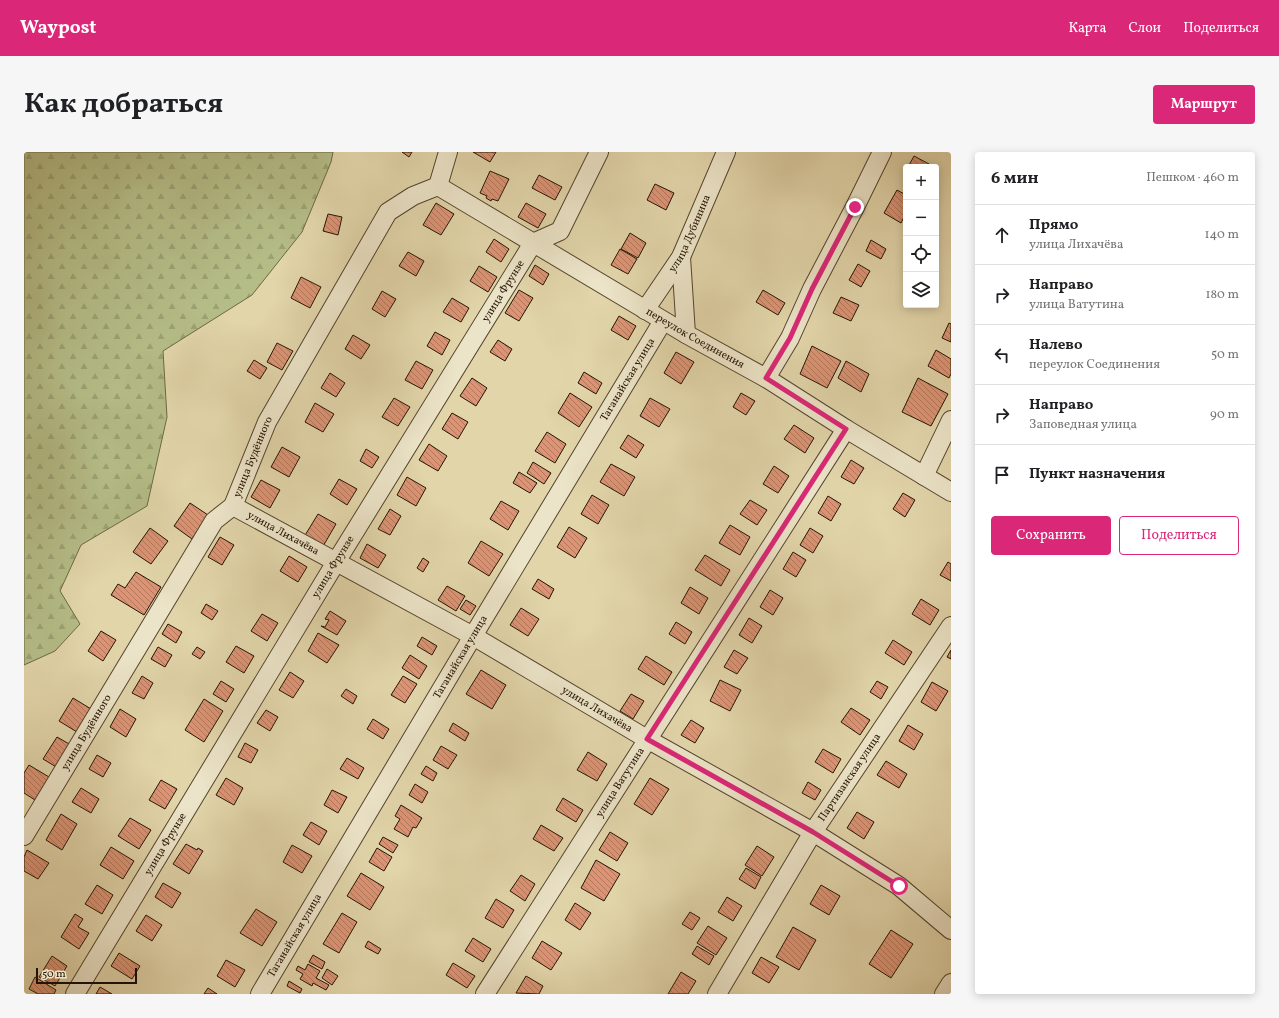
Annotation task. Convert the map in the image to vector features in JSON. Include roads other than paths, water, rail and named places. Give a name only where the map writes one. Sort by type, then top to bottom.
[{"type":"street","points":[[438,186],[448,152]]},
{"type":"street","points":[[533,243],[560,231],[599,152]]},
{"type":"street","name":"улица Дубинина","points":[[645,310],[681,256],[726,152]]},
{"type":"street","points":[[766,378],[790,338],[812,289],[882,152]]},
{"type":"street","name":"переулок Соединения","points":[[438,186],[645,310],[766,378],[846,429],[951,492]]},
{"type":"street","name":"улица Будённого","points":[[24,836],[214,521],[233,506],[267,422],[388,212],[413,196],[438,186]]},
{"type":"street","name":"улица Фрунзе","points":[[75,994],[336,562],[533,243]]},
{"type":"street","points":[[681,256],[686,334]]},
{"type":"street","name":"Таганайская улица","points":[[260,994],[663,320]]},
{"type":"street","points":[[924,476],[951,420]]},
{"type":"street","name":"улица Ватутина","points":[[485,994],[846,429]]},
{"type":"street","name":"улица Лихачёва","points":[[233,506],[473,636],[647,739],[813,832],[899,886],[951,930]]},
{"type":"street","name":"Партизанская улица","points":[[717,994],[813,832],[951,626]]},
{"type":"street","points":[[944,994],[951,982]]}]
